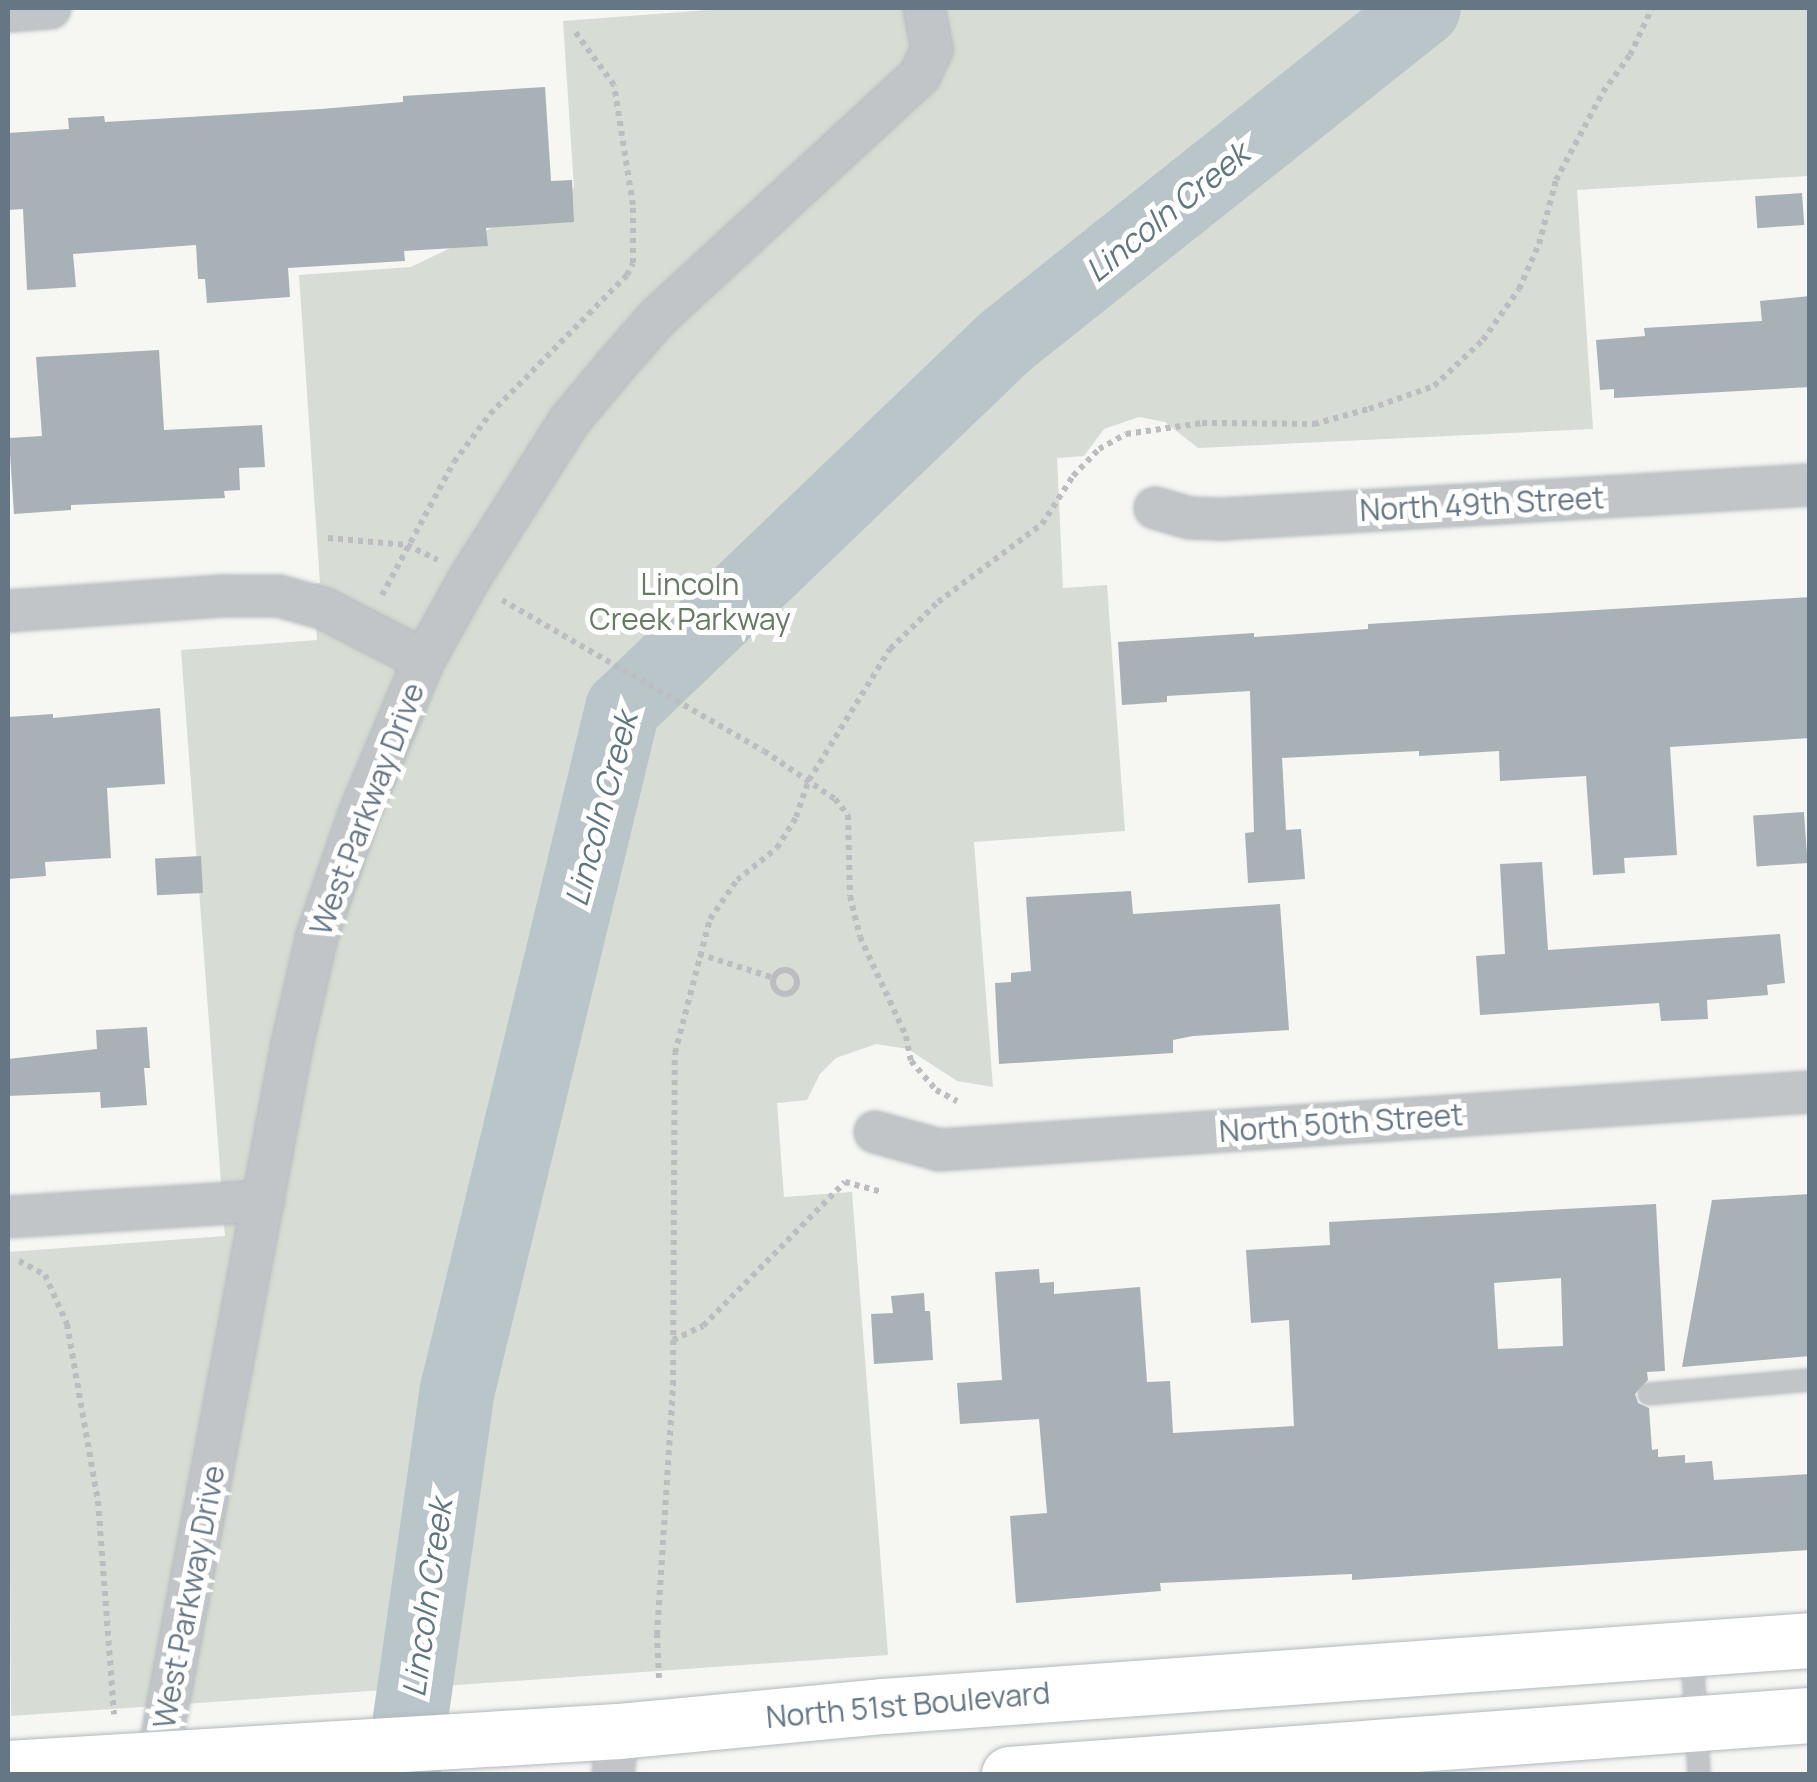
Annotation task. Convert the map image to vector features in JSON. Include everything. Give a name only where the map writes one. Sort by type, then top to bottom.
[{"type":"street","points":[[8,11],[50,8]]},
{"type":"street","name":"West Parkway Drive","points":[[157,1765],[317,936],[360,812],[424,660],[469,579],[570,420],[658,317],[920,75],[932,49],[926,14]]},
{"type":"street","name":"North 49th Street","points":[[1155,508],[1191,518],[1224,519],[1810,485]]},
{"type":"street","points":[[8,611],[224,596],[279,596],[324,609],[424,660]]},
{"type":"street","name":"North 50th Street","points":[[875,1132],[939,1150],[1810,1092]]},
{"type":"street","points":[[8,1217],[263,1201]]},
{"type":"street","name":"North 51st Boulevard","points":[[8,1768],[157,1765],[549,1735],[615,1752],[883,1706],[1810,1640]]},
{"type":"street","points":[[1009,1774],[1698,1748],[1810,1716]]},
{"type":"lane","points":[[1649,1394],[1810,1380]]},
{"type":"lane","points":[[1692,1648],[1698,1748]]},
{"type":"path","points":[[659,1689],[657,1635],[670,1483],[674,1053],[710,919],[724,896],[777,848],[796,817],[808,780],[890,648],[938,602],[1042,524],[1073,476],[1099,449],[1126,434],[1202,423],[1314,424],[1434,386],[1484,340],[1518,289],[1539,244],[1556,180],[1603,92],[1630,56],[1652,8]]},
{"type":"path","points":[[376,605],[454,462],[490,414],[626,275],[632,263],[633,206],[614,85],[573,29]]},
{"type":"path","points":[[328,538],[408,545],[439,560]]},
{"type":"path","points":[[497,597],[764,751],[808,780],[848,816],[853,918],[906,1036],[911,1061],[936,1090],[957,1101]]},
{"type":"path","points":[[698,954],[774,978]]},
{"type":"path","points":[[673,1340],[702,1326],[845,1182],[883,1192]]},
{"type":"path","points":[[8,1259],[24,1261],[45,1275],[67,1324],[98,1501],[115,1725]]},
{"type":"green space","name":"Lincoln Creek Parkway","points":[[734,8],[1809,8],[1809,176],[1577,190],[1593,429],[1198,448],[1165,422],[1139,417],[1104,429],[1084,456],[1057,458],[1063,588],[1107,585],[1125,831],[974,842],[993,1087],[957,1081],[908,1049],[876,1044],[836,1058],[820,1074],[807,1100],[777,1103],[784,1197],[852,1192],[888,1655],[11,1716],[8,1252],[225,1236],[181,650],[317,640],[313,584],[320,583],[299,275],[411,267],[574,188],[563,21]]},
{"type":"building","points":[[545,87],[551,181],[572,180],[574,222],[486,228],[488,246],[404,251],[405,261],[288,268],[290,297],[207,303],[205,279],[198,279],[196,245],[73,254],[76,287],[27,290],[23,209],[8,210],[8,133],[69,129],[68,118],[104,116],[105,122],[321,109],[403,102],[403,96]]},
{"type":"building","points":[[1802,193],[1804,225],[1757,228],[1755,196]]},
{"type":"building","points":[[1810,296],[1810,387],[1614,398],[1614,389],[1600,390],[1596,340],[1645,336],[1644,328],[1762,321],[1760,301]]},
{"type":"building","points":[[159,350],[164,430],[262,425],[265,467],[239,468],[240,490],[224,491],[225,498],[71,505],[71,510],[14,514],[9,438],[42,436],[36,357]]},
{"type":"building","points":[[1810,597],[1810,738],[1670,747],[1677,855],[1624,858],[1625,873],[1593,875],[1586,776],[1500,781],[1499,751],[1419,756],[1419,751],[1282,758],[1286,830],[1301,829],[1305,879],[1248,883],[1245,833],[1254,832],[1250,691],[1167,696],[1167,702],[1122,705],[1118,642],[1254,633],[1254,637],[1368,629],[1368,624]]},
{"type":"building","points":[[160,708],[165,784],[107,788],[111,858],[45,862],[46,876],[8,879],[8,717],[53,714],[53,718]]},
{"type":"building","points":[[1804,812],[1808,863],[1757,866],[1753,816]]},
{"type":"building","points":[[201,856],[203,893],[157,895],[155,858]]},
{"type":"building","points":[[1542,862],[1548,950],[1780,934],[1785,983],[1767,985],[1768,995],[1707,1000],[1708,1019],[1661,1021],[1659,1003],[1480,1015],[1476,956],[1505,954],[1500,864]]},
{"type":"building","points":[[1131,891],[1133,914],[1280,904],[1289,1030],[1193,1036],[1173,1040],[1173,1053],[999,1064],[995,983],[1011,982],[1011,973],[1031,971],[1026,897]]},
{"type":"building","points":[[147,1027],[147,1105],[101,1108],[100,1092],[8,1096],[8,1059],[97,1049],[96,1030]]},
{"type":"building","points":[[1810,1194],[1810,1356],[1682,1367],[1712,1200]]},
{"type":"building","points":[[1656,1204],[1665,1371],[1647,1372],[1648,1380],[1635,1394],[1638,1403],[1649,1408],[1652,1450],[1658,1449],[1658,1457],[1685,1455],[1685,1463],[1712,1461],[1714,1480],[1810,1474],[1810,1550],[1352,1580],[1352,1574],[1160,1583],[1161,1591],[1016,1603],[1010,1516],[1047,1513],[1039,1419],[960,1424],[957,1383],[1002,1380],[995,1272],[1039,1269],[1040,1283],[1054,1282],[1054,1294],[1140,1287],[1147,1382],[1170,1381],[1173,1433],[1294,1426],[1289,1320],[1251,1323],[1246,1250],[1330,1245],[1329,1222]],"holes":[[[1561,1278],[1563,1346],[1498,1349],[1494,1283]]]},
{"type":"building","points":[[924,1293],[925,1311],[930,1311],[933,1360],[874,1364],[871,1314],[893,1313],[891,1296]]},
{"type":"waterway","name":"Lincoln Creek","points":[[402,1774],[457,1389],[622,708],[1005,341],[1423,8]]}]
